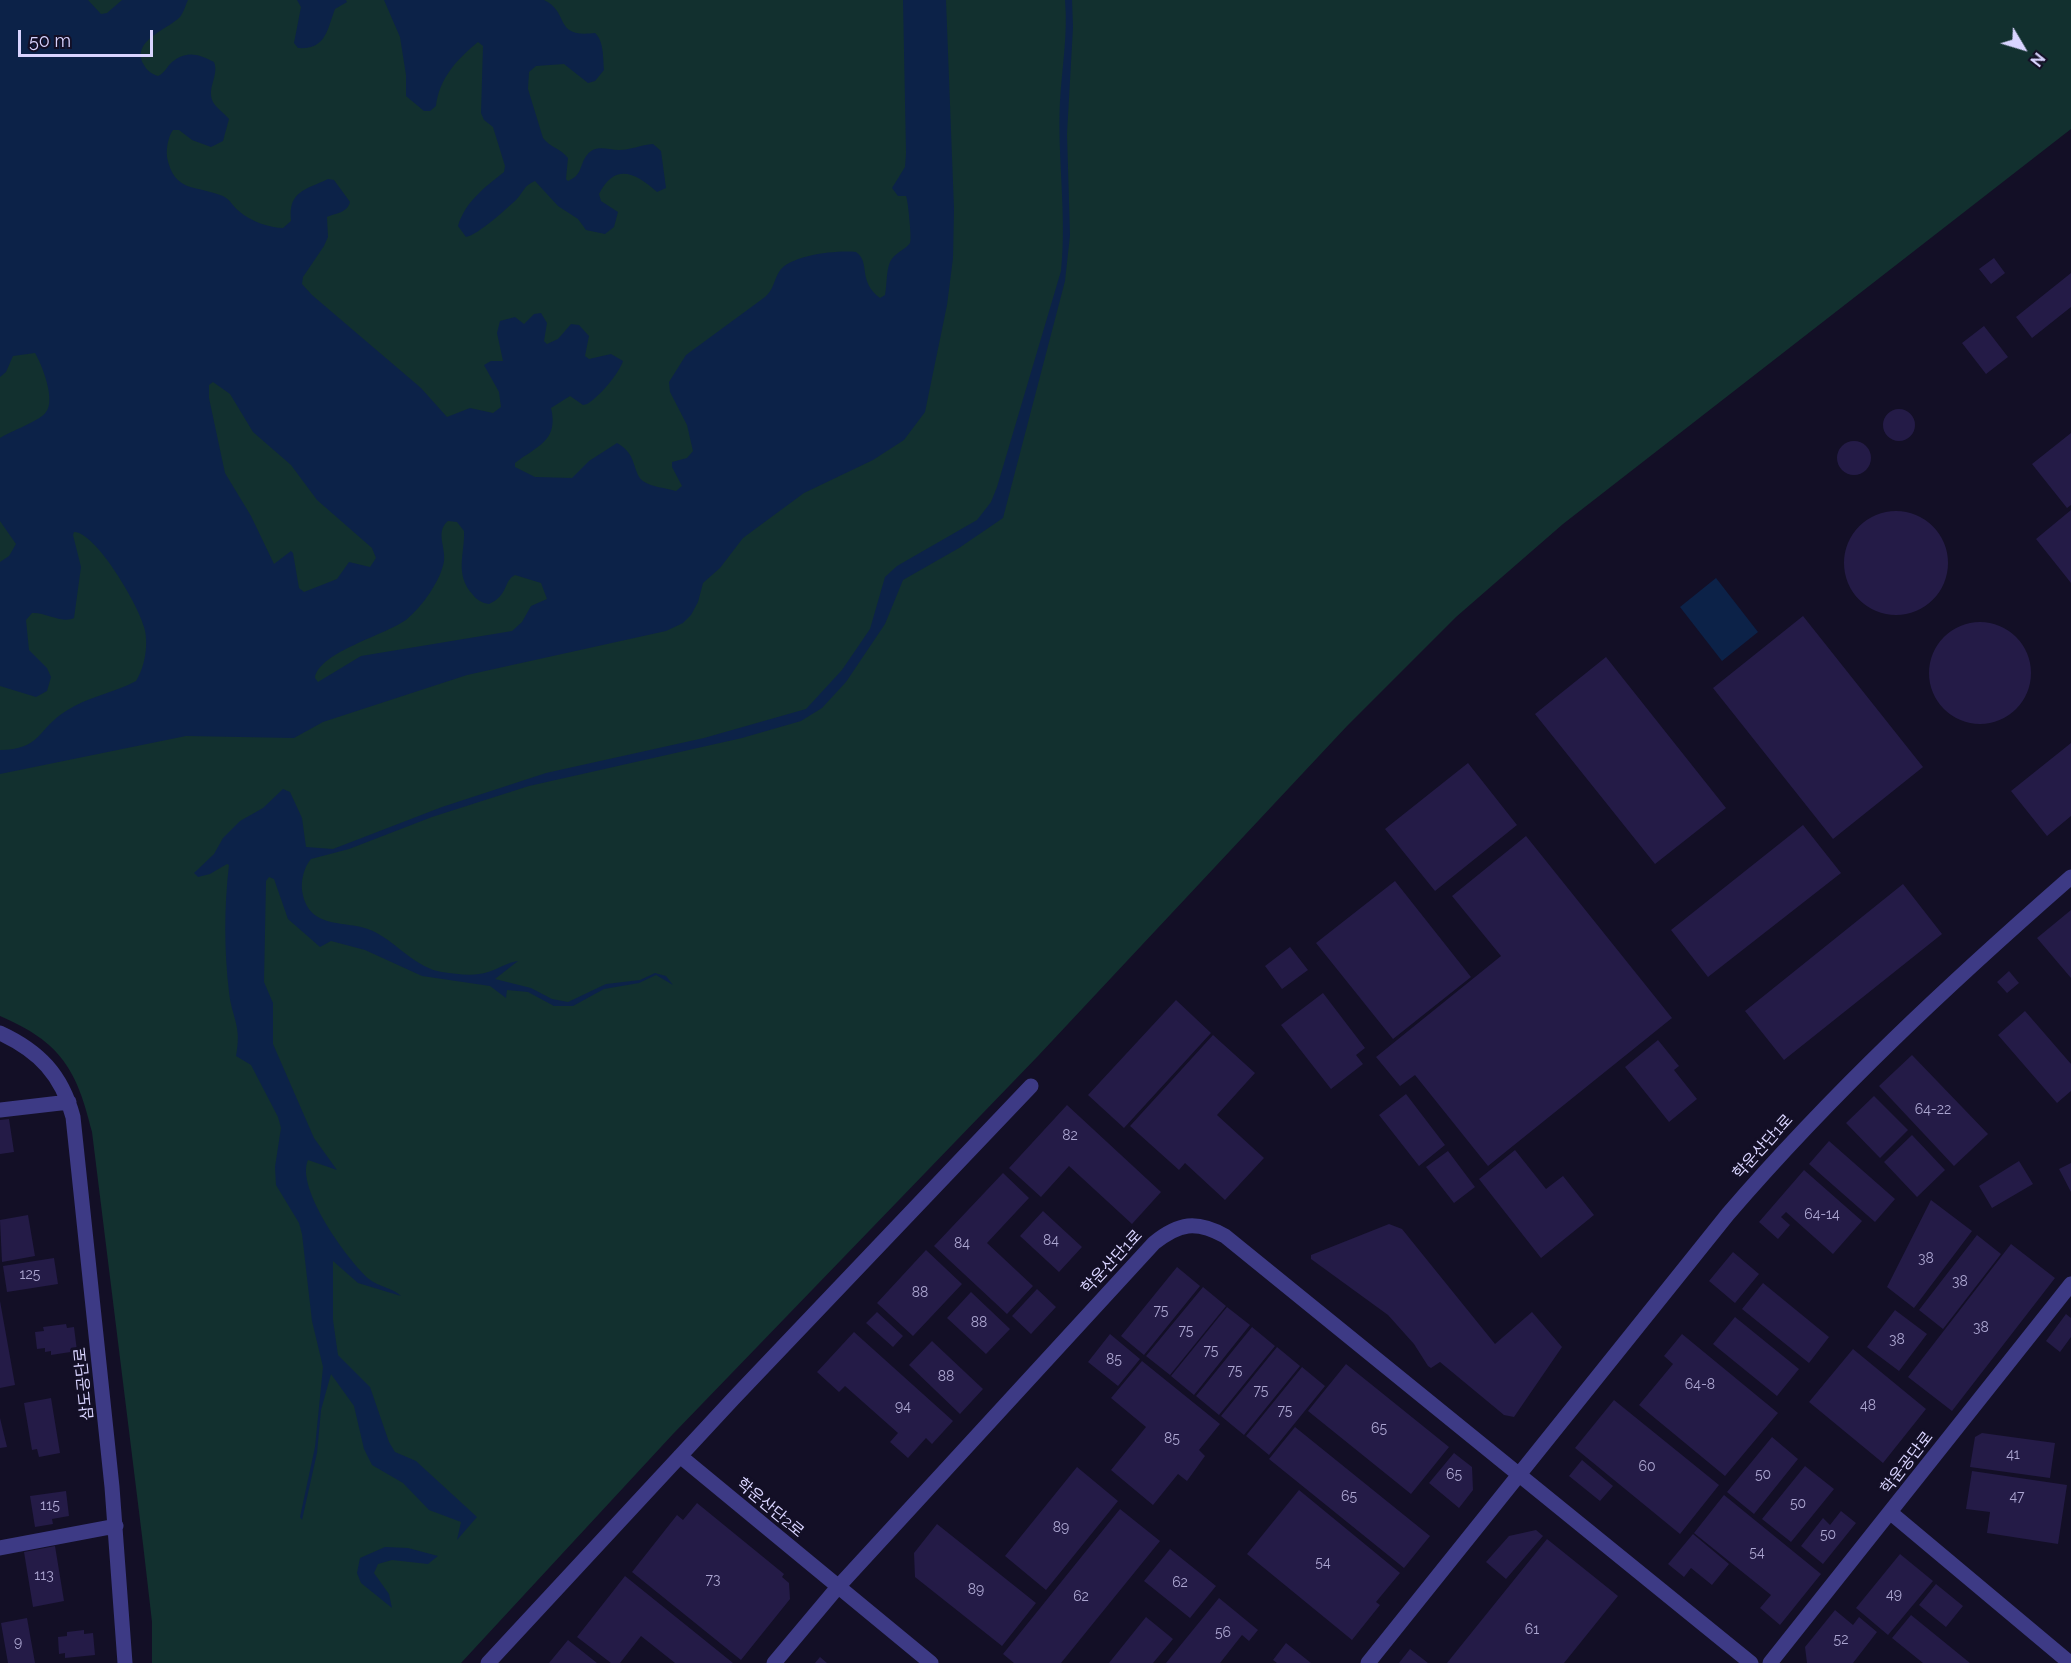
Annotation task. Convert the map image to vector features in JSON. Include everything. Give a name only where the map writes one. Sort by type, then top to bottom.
[{"type":"street","name":"학운산단1로","points":[[1517,1475],[1728,1214],[1778,1156],[1924,1008],[2071,877]]},
{"type":"street","name":"삼도공단로","points":[[0,1033],[43,1060],[63,1087],[69,1102],[81,1178],[116,1526],[125,1663]]},
{"type":"street","points":[[488,1663],[680,1456],[1031,1086]]},
{"type":"street","points":[[0,1110],[69,1102]]},
{"type":"street","name":"학운산단1로","points":[[837,1588],[1154,1243],[1167,1232],[1198,1225],[1225,1236],[1751,1663]]},
{"type":"street","name":"학운공단로","points":[[1770,1663],[2071,1284]]},
{"type":"street","name":"학운산단2로","points":[[680,1456],[837,1588],[932,1663]]},
{"type":"street","points":[[1368,1663],[1517,1475]]},
{"type":"street","points":[[1891,1513],[2070,1663]]},
{"type":"street","points":[[0,1548],[116,1526]]},
{"type":"street","points":[[774,1663],[837,1588]]},
{"type":"green space","points":[[0,0],[2071,0],[2071,129],[1563,524],[1456,617],[1347,726],[1038,1056],[673,1434],[461,1663],[152,1663],[152,1622],[92,1132],[80,1091],[63,1060],[38,1036],[0,1016]]},
{"type":"water","points":[[0,0],[88,0],[101,14],[107,13],[122,0],[188,0],[180,17],[146,43],[141,57],[147,69],[158,76],[177,58],[183,56],[193,54],[214,62],[212,99],[229,119],[223,141],[211,147],[192,140],[179,130],[173,130],[167,147],[167,157],[175,177],[187,186],[223,196],[240,212],[255,221],[283,228],[291,221],[292,203],[295,197],[305,189],[328,179],[334,180],[350,202],[349,206],[344,211],[327,217],[328,237],[303,277],[302,284],[421,388],[447,417],[470,408],[493,413],[501,407],[499,392],[484,365],[491,361],[503,361],[497,333],[500,321],[515,317],[524,324],[534,314],[541,313],[547,323],[544,341],[547,344],[558,339],[571,324],[579,325],[589,336],[585,356],[589,359],[611,354],[623,361],[621,366],[608,385],[587,404],[583,405],[570,396],[551,408],[553,419],[549,435],[538,447],[515,463],[515,467],[535,477],[572,478],[589,461],[617,443],[628,452],[643,481],[676,491],[682,486],[672,467],[672,462],[687,458],[693,451],[687,425],[670,392],[669,382],[686,355],[765,297],[779,272],[793,261],[826,253],[856,252],[863,261],[866,279],[873,292],[880,298],[885,295],[890,262],[910,243],[906,196],[898,196],[892,188],[905,167],[906,153],[903,0],[946,0],[954,209],[953,258],[947,305],[925,412],[904,440],[873,460],[804,493],[743,538],[720,568],[703,583],[698,602],[691,615],[683,623],[666,631],[467,675],[323,722],[294,738],[186,736],[0,774],[0,750],[13,749],[32,742],[57,718],[74,706],[136,681],[144,662],[146,640],[144,627],[134,603],[115,572],[94,544],[83,535],[74,532],[81,567],[74,618],[64,620],[32,613],[26,620],[29,650],[47,668],[51,677],[47,691],[36,697],[0,686],[0,562],[9,556],[16,544],[0,521],[0,438],[43,415],[49,407],[49,391],[35,353],[13,356],[6,372],[0,377]],"holes":[[[213,382],[230,394],[253,432],[291,465],[317,500],[372,548],[376,558],[370,567],[349,562],[337,579],[304,592],[299,588],[291,551],[274,564],[251,516],[225,473],[209,398],[209,385]],[[448,521],[457,522],[464,531],[462,572],[467,587],[478,600],[489,604],[500,597],[515,575],[541,583],[547,599],[531,606],[522,622],[512,631],[361,656],[318,682],[315,678],[319,669],[328,660],[355,644],[398,625],[413,614],[425,600],[442,568],[444,561],[442,530]]]},
{"type":"water","points":[[297,0],[346,0],[347,2],[335,9],[327,31],[320,42],[307,48],[298,48],[294,43],[301,7]]},
{"type":"water","points":[[384,0],[544,0],[552,5],[567,28],[573,32],[595,33],[602,45],[604,70],[595,81],[588,83],[564,64],[536,66],[529,72],[528,89],[543,138],[568,158],[566,179],[568,181],[576,176],[587,155],[594,150],[602,148],[623,150],[653,144],[661,151],[666,188],[657,192],[641,180],[626,174],[619,174],[612,178],[599,194],[601,201],[618,212],[614,227],[605,234],[586,230],[578,219],[558,206],[535,181],[528,185],[516,200],[492,221],[466,237],[458,226],[461,217],[476,196],[504,172],[505,166],[493,127],[484,120],[481,113],[483,46],[478,42],[463,55],[445,78],[436,106],[430,111],[424,111],[406,96],[406,75],[400,37]]},
{"type":"water","points":[[1065,0],[1072,0],[1073,27],[1067,134],[1070,235],[1065,281],[1003,518],[959,548],[903,580],[885,624],[846,682],[822,708],[801,721],[742,738],[529,786],[432,817],[349,849],[311,859],[306,866],[302,890],[306,904],[312,913],[331,922],[375,932],[415,961],[433,970],[477,974],[518,961],[495,979],[531,988],[552,999],[568,1002],[606,984],[640,980],[655,973],[666,976],[673,985],[656,975],[639,983],[604,989],[573,1006],[554,1006],[528,992],[507,990],[506,998],[490,986],[422,976],[365,950],[331,941],[320,947],[288,919],[274,879],[269,877],[266,881],[264,982],[273,1003],[273,1044],[314,1138],[337,1170],[308,1160],[306,1172],[309,1188],[337,1241],[360,1270],[373,1282],[401,1296],[358,1283],[333,1261],[333,1320],[338,1355],[370,1387],[389,1442],[395,1452],[416,1461],[477,1517],[457,1540],[461,1522],[429,1510],[403,1483],[372,1465],[364,1449],[354,1406],[331,1374],[321,1410],[317,1453],[302,1520],[300,1517],[315,1447],[323,1367],[312,1321],[302,1234],[299,1223],[276,1185],[275,1167],[281,1128],[278,1117],[251,1065],[236,1056],[238,1037],[230,1001],[225,944],[229,865],[198,877],[194,873],[214,854],[223,838],[240,821],[263,808],[283,789],[290,792],[302,818],[306,847],[333,849],[442,807],[546,773],[704,738],[806,709],[842,670],[870,629],[885,577],[897,566],[977,520],[991,502],[997,487],[1061,271],[1063,228],[1059,122],[1065,38]]},
{"type":"water","points":[[1716,578],[1758,632],[1722,661],[1680,607]]},
{"type":"water","points":[[385,1547],[408,1548],[438,1556],[428,1564],[392,1560],[378,1564],[374,1573],[389,1594],[392,1608],[361,1583],[357,1573],[360,1558]]},
{"type":"building","points":[[1994,258],[2005,273],[1991,284],[1979,269]]},
{"type":"building","points":[[2071,273],[2071,307],[2032,338],[2016,317]]},
{"type":"building","points":[[1984,326],[2008,357],[1986,374],[1962,343]]},
{"type":"building","points":[[1899,409],[1910,414],[1915,425],[1910,436],[1899,441],[1888,436],[1883,425],[1888,414]]},
{"type":"building","points":[[2071,433],[2071,505],[2067,508],[2032,464]]},
{"type":"building","points":[[1854,441],[1866,446],[1871,458],[1866,470],[1854,475],[1842,470],[1837,458],[1842,446]]},
{"type":"building","points":[[2071,510],[2071,583],[2036,539]]},
{"type":"building","points":[[1896,511],[1916,515],[1933,526],[1944,543],[1948,563],[1944,583],[1933,600],[1916,611],[1896,615],[1876,611],[1859,600],[1848,583],[1844,563],[1848,543],[1859,526],[1876,515]]},
{"type":"building","points":[[1803,616],[1923,767],[1833,839],[1713,688]]},
{"type":"building","points":[[1980,622],[2000,626],[2016,637],[2027,653],[2031,673],[2027,693],[2016,709],[2000,720],[1980,724],[1960,720],[1944,709],[1933,693],[1929,673],[1933,653],[1944,637],[1960,626]]},
{"type":"building","points":[[1606,657],[1726,808],[1655,864],[1535,714]]},
{"type":"building","points":[[2071,743],[2071,816],[2047,836],[2011,791]]},
{"type":"building","points":[[1468,763],[1517,825],[1435,891],[1385,829]]},
{"type":"building","points":[[1803,825],[1841,873],[1708,977],[1671,930]]},
{"type":"building","points":[[1526,836],[1672,1018],[1488,1166],[1415,1075],[1400,1086],[1376,1057],[1501,956],[1452,896]]},
{"type":"building","points":[[1395,881],[1471,977],[1393,1039],[1316,943]]},
{"type":"building","points":[[1903,884],[1942,934],[1784,1060],[1745,1011]]},
{"type":"building","points":[[2071,910],[2071,978],[2037,938]]},
{"type":"building","points":[[1290,947],[1308,970],[1282,989],[1265,966]]},
{"type":"building","points":[[2009,971],[2019,983],[2007,993],[1997,982]]},
{"type":"building","points":[[1323,993],[1365,1048],[1356,1055],[1363,1064],[1331,1089],[1281,1025]]},
{"type":"building","points":[[1176,1000],[1211,1033],[1124,1128],[1088,1095]]},
{"type":"building","points":[[2025,1011],[2071,1064],[2071,1091],[2057,1103],[1998,1035]]},
{"type":"building","points":[[1213,1035],[1255,1073],[1217,1115],[1264,1158],[1225,1200],[1185,1163],[1179,1170],[1130,1126]]},
{"type":"building","points":[[1658,1040],[1679,1066],[1674,1070],[1697,1099],[1669,1122],[1625,1067]]},
{"type":"building","points":[[1912,1055],[1988,1134],[1954,1166],[1879,1086]]},
{"type":"building","points":[[1406,1094],[1445,1145],[1419,1166],[1379,1115]]},
{"type":"building","points":[[1874,1096],[1908,1130],[1880,1158],[1846,1123]]},
{"type":"building","points":[[1067,1105],[1161,1192],[1132,1224],[1069,1166],[1041,1197],[1009,1168]]},
{"type":"building","points":[[9,1119],[14,1152],[0,1154],[0,1120]]},
{"type":"building","points":[[1912,1135],[1945,1170],[1917,1197],[1884,1162]]},
{"type":"building","points":[[1829,1141],[1895,1199],[1875,1222],[1809,1164]]},
{"type":"building","points":[[1515,1150],[1546,1189],[1563,1176],[1594,1215],[1541,1258],[1479,1179]]},
{"type":"building","points":[[1448,1151],[1475,1187],[1454,1203],[1426,1167]]},
{"type":"building","points":[[2019,1161],[2033,1184],[1992,1208],[1979,1186]]},
{"type":"building","points":[[2071,1163],[2071,1192],[2059,1169]]},
{"type":"building","points":[[1804,1170],[1862,1221],[1833,1254],[1786,1212],[1781,1217],[1790,1225],[1778,1239],[1759,1222]]},
{"type":"building","points":[[1003,1173],[1029,1198],[987,1243],[1033,1286],[1007,1314],[934,1246]]},
{"type":"building","points":[[1931,1200],[1972,1231],[1914,1308],[1887,1287]]},
{"type":"building","points":[[1043,1211],[1082,1247],[1059,1272],[1020,1236]]},
{"type":"building","points":[[28,1215],[35,1256],[2,1262],[0,1220]]},
{"type":"building","points":[[1389,1224],[1402,1229],[1495,1344],[1532,1312],[1562,1347],[1514,1417],[1504,1415],[1440,1362],[1431,1368],[1428,1366],[1414,1344],[1388,1315],[1311,1259],[1311,1255]]},
{"type":"building","points":[[1977,1235],[2001,1254],[1943,1329],[1919,1310]]},
{"type":"building","points":[[2011,1244],[2055,1278],[1952,1411],[1908,1377]]},
{"type":"building","points":[[926,1250],[962,1284],[913,1336],[877,1303]]},
{"type":"building","points":[[1733,1252],[1759,1274],[1735,1303],[1709,1281]]},
{"type":"building","points":[[54,1258],[58,1284],[7,1292],[3,1266]]},
{"type":"building","points":[[1177,1267],[1200,1286],[1144,1355],[1121,1336]]},
{"type":"building","points":[[1763,1283],[1829,1337],[1809,1363],[1742,1309]]},
{"type":"building","points":[[1203,1287],[1226,1306],[1170,1375],[1146,1356]]},
{"type":"building","points":[[1037,1289],[1056,1307],[1031,1334],[1012,1316]]},
{"type":"building","points":[[971,1292],[1010,1329],[986,1354],[947,1318]]},
{"type":"building","points":[[0,1301],[15,1385],[0,1388]]},
{"type":"building","points":[[1227,1307],[1250,1325],[1194,1395],[1171,1376]]},
{"type":"building","points":[[1895,1310],[1927,1334],[1899,1371],[1867,1347]]},
{"type":"building","points":[[877,1312],[903,1336],[893,1347],[866,1323]]},
{"type":"building","points":[[2066,1314],[2071,1318],[2071,1337],[2060,1352],[2046,1341]]},
{"type":"building","points":[[1735,1317],[1799,1369],[1777,1396],[1713,1344]]},
{"type":"building","points":[[66,1324],[67,1328],[74,1327],[77,1351],[51,1355],[51,1351],[45,1352],[45,1348],[37,1349],[35,1332],[44,1331],[43,1327]]},
{"type":"building","points":[[1252,1327],[1275,1346],[1219,1415],[1196,1396]]},
{"type":"building","points":[[854,1332],[953,1421],[932,1444],[926,1438],[908,1458],[890,1442],[898,1433],[845,1386],[839,1392],[817,1372]]},
{"type":"building","points":[[1110,1334],[1140,1359],[1118,1386],[1088,1362]]},
{"type":"building","points":[[1682,1334],[1778,1413],[1725,1476],[1639,1405],[1673,1364],[1664,1356]]},
{"type":"building","points":[[932,1341],[983,1389],[960,1414],[909,1365]]},
{"type":"building","points":[[1277,1347],[1300,1366],[1244,1435],[1221,1416]]},
{"type":"building","points":[[1853,1349],[1926,1409],[1883,1463],[1809,1402]]},
{"type":"building","points":[[1142,1361],[1220,1424],[1199,1450],[1205,1456],[1187,1481],[1178,1474],[1153,1505],[1111,1470],[1146,1427],[1111,1398]]},
{"type":"building","points":[[1346,1364],[1449,1447],[1411,1494],[1308,1411]]},
{"type":"building","points":[[1302,1367],[1325,1386],[1269,1455],[1246,1436]]},
{"type":"building","points":[[51,1398],[60,1453],[39,1457],[37,1449],[32,1450],[24,1403]]},
{"type":"building","points":[[1614,1400],[1719,1485],[1680,1534],[1575,1448]]},
{"type":"building","points":[[0,1418],[7,1447],[0,1448]]},
{"type":"building","points":[[1295,1427],[1430,1536],[1404,1568],[1269,1459]]},
{"type":"building","points":[[1982,1433],[2055,1443],[2050,1478],[1970,1467],[1975,1437]]},
{"type":"building","points":[[1772,1437],[1798,1459],[1754,1514],[1727,1492]]},
{"type":"building","points":[[1454,1453],[1472,1467],[1473,1490],[1459,1508],[1429,1483]]},
{"type":"building","points":[[1582,1460],[1613,1486],[1600,1501],[1569,1476]]},
{"type":"building","points":[[1805,1466],[1834,1489],[1791,1542],[1762,1519]]},
{"type":"building","points":[[1077,1467],[1118,1501],[1046,1590],[1005,1556]]},
{"type":"building","points":[[1972,1471],[2067,1485],[2058,1544],[1987,1533],[1990,1512],[1966,1509]]},
{"type":"building","points":[[1299,1490],[1400,1573],[1376,1602],[1380,1605],[1352,1640],[1247,1554]]},
{"type":"building","points":[[66,1491],[69,1516],[52,1519],[53,1524],[35,1527],[30,1496]]},
{"type":"building","points":[[1724,1495],[1821,1574],[1780,1625],[1760,1608],[1771,1595],[1694,1533]]},
{"type":"building","points":[[697,1503],[784,1574],[782,1577],[789,1583],[790,1599],[741,1660],[632,1572],[677,1515],[683,1520]]},
{"type":"building","points":[[1120,1509],[1160,1541],[1061,1663],[1014,1663],[1003,1654]]},
{"type":"building","points":[[1841,1511],[1856,1523],[1823,1564],[1801,1546],[1823,1518],[1830,1525]]},
{"type":"building","points":[[937,1524],[1036,1603],[1002,1646],[915,1577],[914,1553]]},
{"type":"building","points":[[1536,1530],[1543,1536],[1506,1579],[1486,1562],[1509,1536]]},
{"type":"building","points":[[1693,1534],[1729,1564],[1712,1585],[1691,1568],[1684,1577],[1668,1564]]},
{"type":"building","points":[[1547,1539],[1618,1596],[1564,1663],[1447,1663]]},
{"type":"building","points":[[55,1546],[64,1601],[33,1607],[24,1552]]},
{"type":"building","points":[[1170,1549],[1216,1586],[1190,1618],[1144,1581]]},
{"type":"building","points":[[1900,1554],[1933,1581],[1888,1635],[1856,1608]]},
{"type":"building","points":[[625,1576],[733,1663],[675,1663],[641,1636],[620,1663],[611,1663],[577,1637]]},
{"type":"building","points":[[1936,1584],[1963,1606],[1946,1627],[1919,1605]]},
{"type":"building","points":[[1219,1598],[1258,1630],[1249,1641],[1242,1635],[1220,1663],[1166,1663]]},
{"type":"building","points":[[1835,1610],[1853,1625],[1859,1617],[1877,1632],[1853,1663],[1807,1663],[1805,1647]]},
{"type":"building","points":[[1911,1615],[1970,1663],[1923,1663],[1892,1638]]},
{"type":"building","points":[[1146,1617],[1173,1639],[1153,1663],[1109,1663]]},
{"type":"building","points":[[27,1618],[35,1663],[8,1663],[1,1623]]},
{"type":"building","points":[[84,1630],[84,1634],[93,1633],[95,1655],[65,1658],[65,1653],[59,1654],[58,1637],[67,1636],[67,1632]]},
{"type":"building","points":[[568,1640],[597,1663],[549,1663]]},
{"type":"building","points":[[1286,1643],[1311,1663],[1277,1663],[1273,1660]]},
{"type":"building","points":[[1410,1649],[1428,1663],[1399,1663]]},
{"type":"building","points":[[820,1657],[827,1663],[815,1663]]}]
